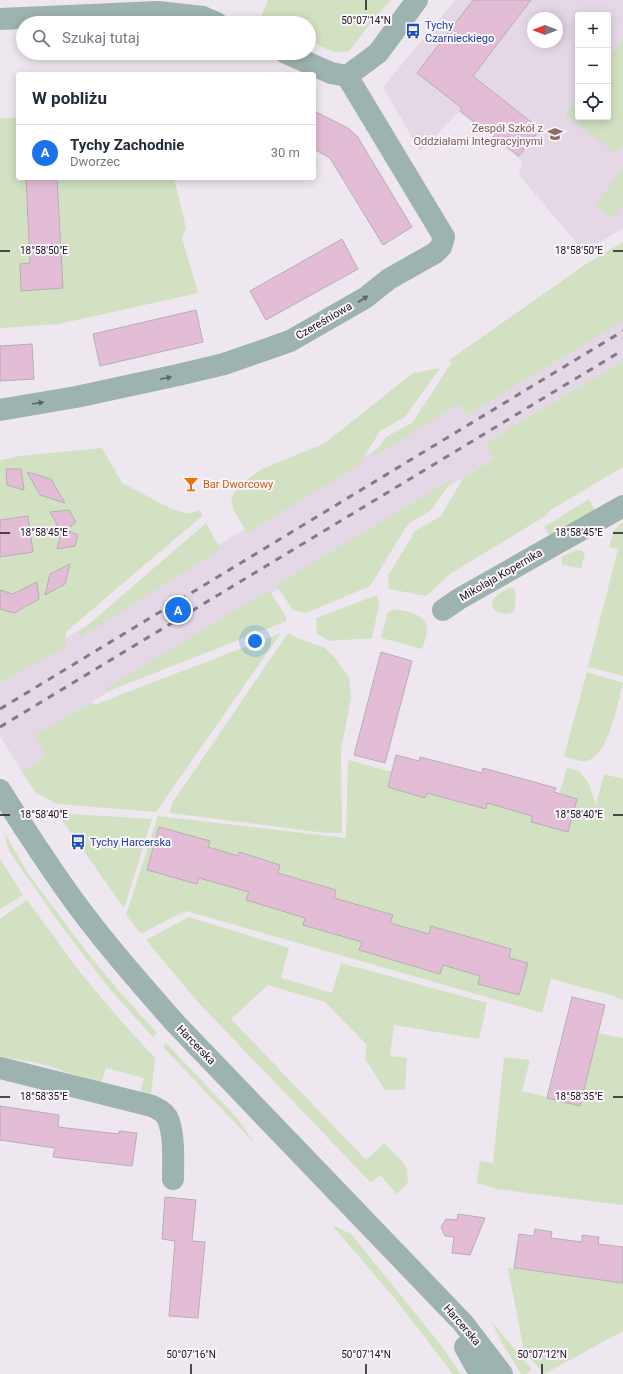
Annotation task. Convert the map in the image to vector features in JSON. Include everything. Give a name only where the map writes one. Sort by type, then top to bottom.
[{"type":"street","points":[[302,60],[331,73],[347,76],[378,53],[417,0]]},
{"type":"street","points":[[68,16],[158,12],[193,16]]},
{"type":"street","points":[[0,19],[16,18]]},
{"type":"street","name":"Czereśniowa","points":[[0,410],[76,397],[178,375],[224,364],[290,341],[365,298],[389,279],[435,254],[441,247],[444,237],[347,76]]},
{"type":"street","name":"Mikołaja Kopernika","points":[[443,610],[459,599],[623,506]]},
{"type":"street","name":"Harcerska","points":[[4,796],[29,836],[70,895],[137,980],[176,1024],[463,1323],[502,1374]]},
{"type":"street","points":[[0,1068],[152,1106],[159,1110],[167,1118],[171,1127],[173,1179]]},
{"type":"street","name":"Harcerska","points":[[420,1279],[465,1348],[484,1374]]},
{"type":"street","points":[[465,1348],[480,1374]]},
{"type":"shaded area","name":"Zespół Szkół z Oddziałami Integracyjnymi","points":[[455,0],[623,0],[623,228],[584,252],[519,175],[522,161],[459,112],[420,151],[383,87]]},
{"type":"shaded area","points":[[623,321],[623,361],[485,443],[494,459],[35,736],[46,756],[22,772],[0,736],[0,678],[457,400],[467,415]]},
{"type":"green space","points":[[268,0],[391,0],[349,51],[344,52],[328,50],[316,44],[316,16],[261,16]]},
{"type":"green space","points":[[623,40],[623,145],[616,154],[565,114],[575,102],[575,120],[611,120],[611,56]]},
{"type":"green space","points":[[0,118],[16,118],[16,180],[174,180],[186,228],[182,238],[198,293],[59,324],[0,328]]},
{"type":"green space","points":[[623,169],[623,204],[612,218],[595,205]]},
{"type":"green space","points":[[623,242],[623,321],[467,415],[459,404],[370,459],[386,437],[412,423],[452,362],[448,361],[586,264]]},
{"type":"green space","points":[[623,361],[623,467],[549,511],[547,515],[450,574],[426,596],[389,589],[388,576],[415,531],[441,516],[463,478],[494,459],[485,443]]},
{"type":"green space","points":[[440,368],[405,417],[380,431],[359,465],[247,533],[233,508],[231,498],[240,484],[262,469],[325,443],[413,373]]},
{"type":"green space","points":[[102,448],[122,483],[172,509],[187,514],[200,510],[202,516],[66,632],[66,646],[0,683],[0,460],[20,456]]},
{"type":"green space","points":[[454,478],[431,510],[408,524],[370,586],[306,613],[293,610],[276,585]]},
{"type":"green space","points":[[589,499],[596,512],[551,537],[544,527]]},
{"type":"green space","points":[[623,522],[623,676],[588,667],[618,549],[609,547],[614,530]]},
{"type":"green space","points":[[206,523],[220,549],[80,638],[79,633]]},
{"type":"green space","points":[[576,550],[580,550],[585,553],[581,568],[562,565],[561,557]]},
{"type":"green space","points":[[509,588],[515,589],[514,610],[509,614],[506,614],[493,609],[492,601],[494,598]]},
{"type":"green space","points":[[269,590],[287,618],[285,622],[106,692],[105,689]]},
{"type":"green space","points":[[377,595],[379,605],[372,638],[329,641],[317,634],[316,618]]},
{"type":"green space","points":[[394,609],[415,614],[419,616],[426,624],[426,637],[422,649],[381,638],[388,612]]},
{"type":"green space","points":[[281,633],[156,812],[57,804],[36,793],[22,772],[46,756],[34,736],[92,702],[94,705]]},
{"type":"green space","points":[[288,633],[325,648],[335,658],[349,677],[351,698],[341,750],[342,833],[326,833],[169,813],[173,802]]},
{"type":"green space","points":[[587,672],[623,683],[612,726],[602,748],[589,760],[583,761],[564,756]]},
{"type":"green space","points":[[348,760],[388,771],[432,776],[572,817],[577,799],[559,794],[567,768],[579,771],[588,782],[596,805],[604,774],[623,779],[623,1000],[611,995],[551,979],[542,1013],[186,911],[141,934],[126,915],[158,816],[346,838]]},
{"type":"green space","points":[[57,813],[152,819],[124,908]]},
{"type":"green space","points":[[4,832],[29,875],[86,951],[119,991],[157,1033],[153,1037],[113,993],[62,927],[9,851]]},
{"type":"green space","points":[[0,859],[23,895],[0,909]]},
{"type":"green space","points":[[27,900],[80,972],[120,1020],[155,1058],[151,1096],[140,1094],[144,1078],[106,1068],[101,1083],[39,1063],[0,1057],[0,919]]},
{"type":"green space","points":[[189,917],[289,948],[281,978],[332,993],[341,963],[487,1003],[479,1039],[394,1025],[390,1056],[407,1058],[405,1090],[385,1090],[365,1059],[367,1045],[325,1002],[268,985],[231,1019],[366,1160],[384,1143],[406,1166],[408,1183],[397,1194],[380,1175],[371,1183],[198,1002],[146,940]]},
{"type":"green space","points":[[598,1033],[623,1038],[623,1205],[497,1189],[477,1183],[480,1161],[493,1163],[504,1057],[530,1060],[522,1091],[580,1106]]},
{"type":"green space","points":[[166,1043],[237,1118],[256,1145],[163,1047]]},
{"type":"green space","points":[[332,1225],[351,1234],[441,1345],[461,1374],[453,1374],[397,1301]]},
{"type":"green space","points":[[508,1268],[623,1283],[623,1331],[544,1374],[524,1351]]},
{"type":"green space","points":[[491,1321],[532,1370],[526,1374],[521,1374],[503,1345]]},
{"type":"building","points":[[473,0],[531,0],[473,76],[540,129],[519,156],[460,111],[462,108],[417,73]]},
{"type":"building","points":[[316,112],[348,128],[357,136],[412,227],[383,245],[330,158],[316,150]]},
{"type":"building","points":[[26,180],[57,180],[63,288],[21,291],[20,264],[30,263]]},
{"type":"building","points":[[342,239],[358,269],[266,320],[250,291]]},
{"type":"building","points":[[196,310],[203,342],[100,366],[93,334]]},
{"type":"building","points":[[32,344],[34,379],[0,381],[0,346]]},
{"type":"building","points":[[6,469],[21,469],[24,490],[7,485]]},
{"type":"building","points":[[27,472],[51,479],[65,503],[40,495]]},
{"type":"building","points":[[69,510],[76,522],[66,530],[78,535],[75,546],[57,549],[61,532],[50,512]]},
{"type":"building","points":[[28,516],[33,552],[0,557],[0,520]]},
{"type":"building","points":[[70,564],[65,584],[45,595],[50,574]]},
{"type":"building","points":[[37,582],[39,599],[14,613],[0,609],[0,590],[13,594]]},
{"type":"building","points":[[381,652],[412,661],[385,763],[354,755]]},
{"type":"building","points":[[396,755],[419,761],[420,757],[482,773],[483,768],[556,788],[554,792],[577,799],[568,832],[531,822],[532,816],[487,803],[486,809],[427,793],[425,798],[388,787]]},
{"type":"building","points":[[159,827],[210,841],[208,847],[238,856],[239,852],[280,865],[278,873],[336,890],[334,898],[393,915],[390,923],[429,934],[431,926],[511,949],[509,958],[528,963],[519,995],[478,984],[480,976],[443,965],[440,974],[359,950],[362,942],[303,925],[305,918],[246,900],[249,892],[199,878],[197,884],[147,870]]},
{"type":"building","points":[[572,997],[605,1005],[580,1106],[547,1098]]},
{"type":"building","points":[[0,1106],[59,1115],[58,1127],[119,1134],[119,1131],[137,1133],[132,1166],[53,1157],[55,1148],[0,1140]]},
{"type":"building","points":[[165,1197],[196,1200],[192,1241],[205,1242],[198,1318],[169,1316],[175,1241],[162,1239]]},
{"type":"building","points":[[458,1214],[485,1218],[470,1255],[452,1253],[454,1237],[445,1236],[441,1227],[446,1219],[457,1220]]},
{"type":"building","points":[[535,1229],[552,1232],[551,1238],[582,1242],[582,1235],[599,1237],[598,1244],[623,1247],[623,1283],[514,1268],[519,1234],[534,1236]]},
{"type":"railway","points":[[0,709],[623,331]]},
{"type":"railway","points":[[0,727],[623,350]]},
{"type":"place","name":"Tychy Czarnieckiego","points":[[413,31]]},
{"type":"place","name":"Zespół Szkół z Oddziałami Integracyjnymi","points":[[555,134]]},
{"type":"place","name":"Bar Dworcowy","points":[[191,484]]},
{"type":"place","name":"Tychy Zachodnie","points":[[178,610]]},
{"type":"place","name":"Tychy Harcerska","points":[[78,842]]}]
